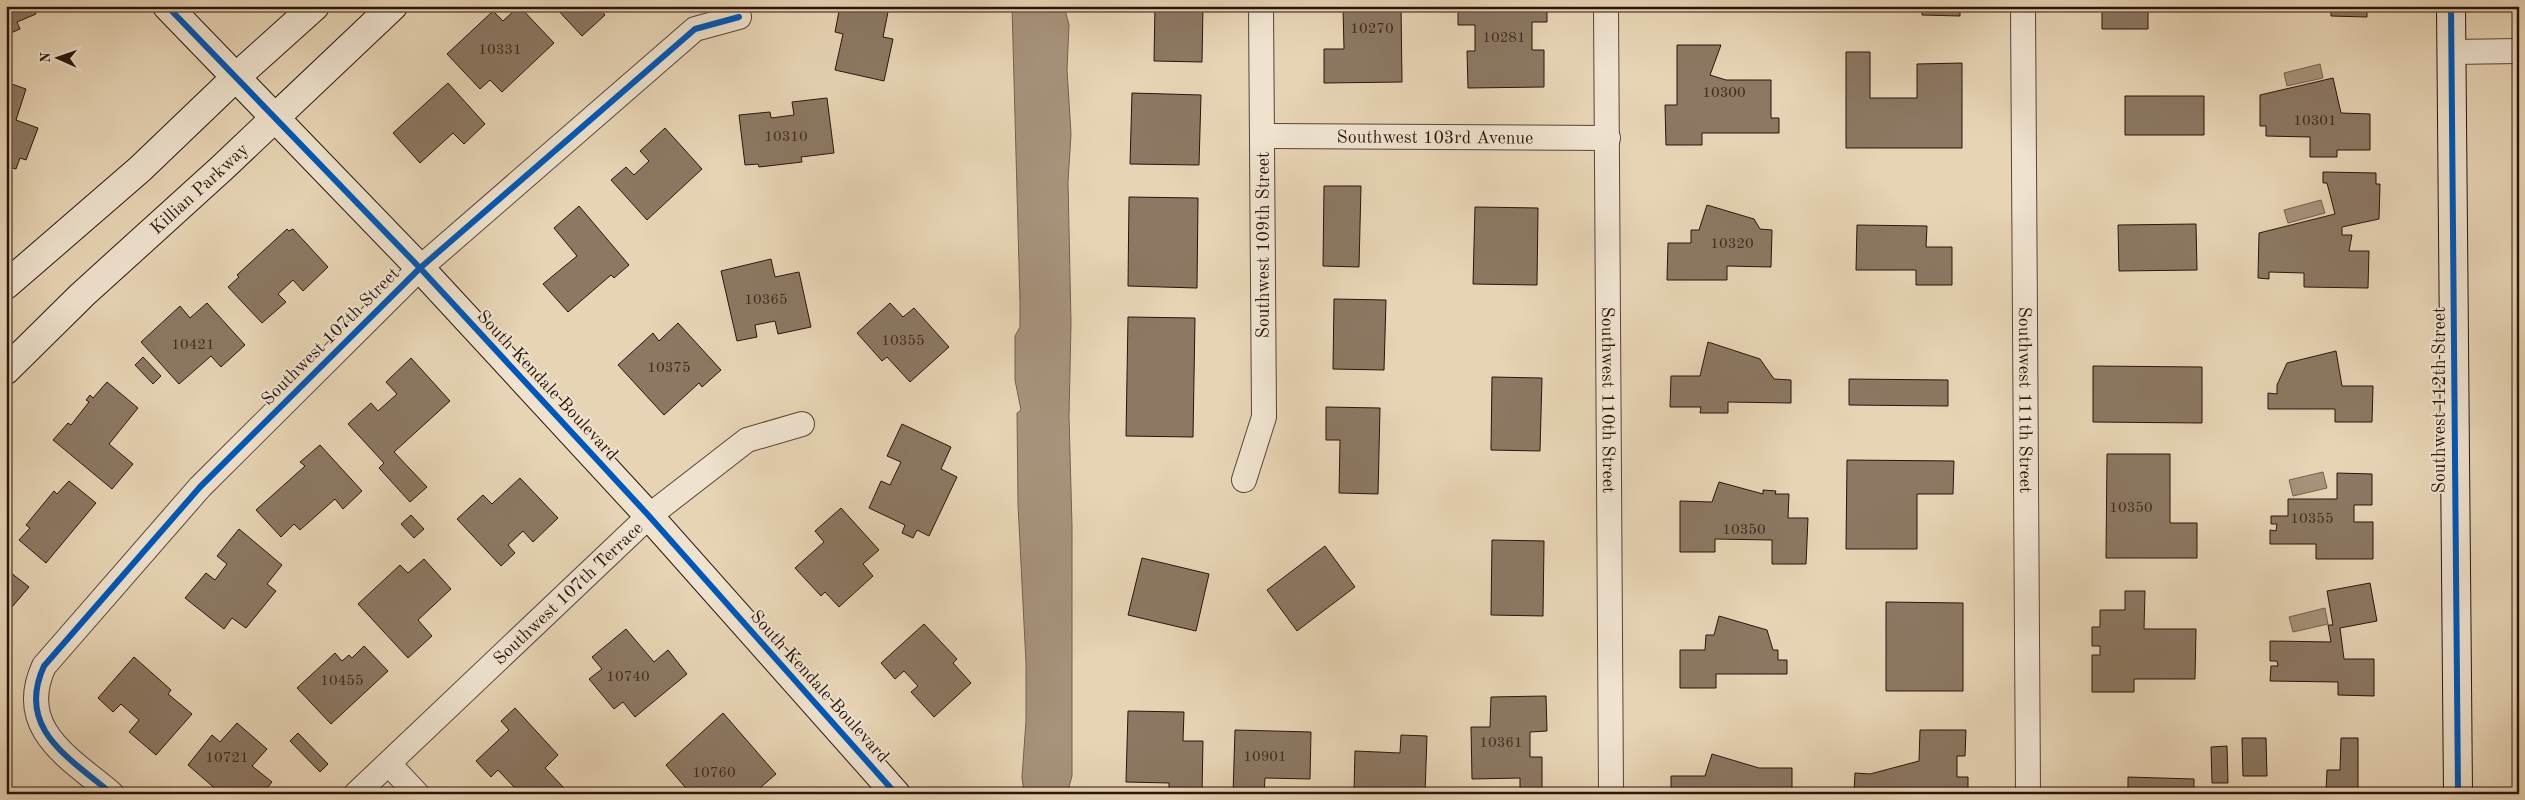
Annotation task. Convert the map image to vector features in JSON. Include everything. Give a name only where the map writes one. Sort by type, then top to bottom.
[{"type":"street","name":"South Kendale Boulevard","points":[[167,6],[420,268],[649,516],[896,794]]},
{"type":"street","points":[[6,285],[140,169],[235,78],[315,6]]},
{"type":"street","name":"Killian Parkway","points":[[6,370],[82,295],[276,117],[393,6]]},
{"type":"street","name":"Southwest 109th Street","points":[[1244,480],[1264,417],[1261,6]]},
{"type":"street","name":"Southwest 110th Street","points":[[1606,6],[1611,794]]},
{"type":"street","name":"Southwest 111th Street","points":[[2023,6],[2028,794]]},
{"type":"street","name":"Southwest 112th Street","points":[[2451,6],[2458,794]]},
{"type":"street","name":"Southwest 107th Street","points":[[112,794],[63,752],[50,738],[38,720],[34,705],[37,682],[44,666],[200,487],[420,268],[694,29],[739,17]]},
{"type":"street","points":[[2452,52],[2519,52]]},
{"type":"street","name":"Southwest 103rd Avenue","points":[[1263,136],[1608,138]]},
{"type":"street","name":"Southwest 107th Terrace","points":[[356,794],[649,516],[746,440],[802,424]]},
{"type":"street","points":[[389,764],[417,794]]},
{"type":"shaded area","points":[[1012,6],[1064,6],[1069,25],[1067,70],[1071,134],[1068,182],[1071,323],[1069,416],[1072,526],[1072,776],[1067,794],[1024,794],[1022,777],[1026,721],[1026,663],[1018,504],[1017,413],[1021,410],[1015,380],[1015,336],[1020,327],[1020,302]]},
{"type":"shaded area","points":[[2320,64],[2323,78],[2287,86],[2284,73]]},
{"type":"shaded area","points":[[2321,200],[2325,213],[2288,223],[2284,210]]},
{"type":"shaded area","points":[[2323,472],[2327,488],[2293,496],[2289,480]]},
{"type":"shaded area","points":[[2325,608],[2328,624],[2293,632],[2289,617]]},
{"type":"building","points":[[6,6],[32,6],[36,14],[17,22],[20,29],[6,35]]},
{"type":"building","points":[[519,6],[554,43],[502,92],[490,80],[480,89],[447,54],[493,11],[503,21]]},
{"type":"building","points":[[554,6],[597,6],[605,15],[582,36]]},
{"type":"building","points":[[840,6],[889,7],[883,37],[893,39],[884,81],[835,70],[843,34],[835,32]]},
{"type":"building","points":[[1155,6],[1203,6],[1202,62],[1154,61]]},
{"type":"building","points":[[1343,6],[1401,6],[1402,82],[1324,83],[1324,49],[1344,49]]},
{"type":"building","points":[[1458,6],[1547,6],[1547,22],[1532,22],[1532,50],[1544,50],[1544,87],[1468,88],[1467,51],[1475,51],[1475,25],[1458,25]]},
{"type":"building","points":[[1667,6],[1726,6],[1726,10],[1667,9]]},
{"type":"building","points":[[1922,6],[1960,6],[1960,16],[1922,15]]},
{"type":"building","points":[[2102,6],[2148,6],[2148,29],[2102,29]]},
{"type":"building","points":[[2331,6],[2367,6],[2367,17],[2331,16]]},
{"type":"building","points":[[1677,45],[1721,45],[1710,75],[1726,80],[1771,80],[1771,118],[1779,118],[1779,133],[1702,133],[1702,145],[1666,145],[1665,105],[1677,105]]},
{"type":"building","points":[[1846,52],[1870,52],[1870,98],[1917,98],[1917,64],[1962,63],[1962,148],[1846,148]]},
{"type":"building","points":[[2333,78],[2341,113],[2370,114],[2370,150],[2337,150],[2337,157],[2310,157],[2310,137],[2266,136],[2266,126],[2260,126],[2260,95]]},
{"type":"building","points":[[6,82],[26,89],[16,120],[38,128],[26,160],[20,158],[16,169],[6,166]]},
{"type":"building","points":[[448,83],[485,124],[464,144],[453,133],[420,163],[393,133]]},
{"type":"building","points":[[1132,93],[1201,95],[1199,165],[1130,164]]},
{"type":"building","points":[[2125,96],[2204,96],[2204,135],[2125,135]]},
{"type":"building","points":[[827,98],[834,153],[801,157],[802,162],[759,167],[758,164],[745,165],[739,115],[770,112],[771,118],[794,115],[792,102]]},
{"type":"building","points":[[665,128],[702,169],[647,220],[611,180],[626,167],[634,175],[649,161],[640,151]]},
{"type":"building","points":[[2323,172],[2376,173],[2376,184],[2380,184],[2379,219],[2342,227],[2342,235],[2352,235],[2349,251],[2369,251],[2368,288],[2304,287],[2304,273],[2269,272],[2269,279],[2258,278],[2259,233],[2335,214],[2327,183],[2323,183]]},
{"type":"building","points":[[1324,186],[1361,186],[1359,267],[1323,266]]},
{"type":"building","points":[[1129,197],[1198,198],[1197,288],[1128,286]]},
{"type":"building","points":[[1707,205],[1754,219],[1760,229],[1772,230],[1771,267],[1727,266],[1727,280],[1667,280],[1668,243],[1691,243],[1691,230],[1699,230]]},
{"type":"building","points":[[579,206],[629,265],[614,278],[611,275],[568,312],[543,284],[577,256],[554,228]]},
{"type":"building","points":[[1475,207],[1538,208],[1537,285],[1473,284]]},
{"type":"building","points":[[2196,224],[2197,270],[2119,271],[2118,225]]},
{"type":"building","points":[[1857,225],[1927,226],[1926,247],[1952,247],[1952,285],[1916,285],[1916,270],[1856,270]]},
{"type":"building","points":[[287,229],[289,231],[293,229],[328,267],[303,291],[293,280],[278,294],[286,302],[262,323],[228,287],[239,277],[237,275]]},
{"type":"building","points":[[771,259],[775,277],[799,272],[811,327],[778,334],[775,321],[755,325],[757,337],[737,341],[721,271]]},
{"type":"building","points":[[1334,299],[1386,300],[1384,370],[1333,369]]},
{"type":"building","points":[[207,303],[245,345],[221,367],[211,356],[179,384],[141,342],[180,306],[190,318]]},
{"type":"building","points":[[890,303],[903,317],[914,308],[949,347],[910,382],[887,357],[882,361],[857,333]]},
{"type":"building","points":[[1128,317],[1195,318],[1193,437],[1126,436]]},
{"type":"building","points":[[678,323],[721,370],[702,387],[699,383],[664,415],[618,365],[653,333],[659,341]]},
{"type":"building","points":[[1708,342],[1760,359],[1774,379],[1791,380],[1791,403],[1728,402],[1728,413],[1700,413],[1701,407],[1670,407],[1671,376],[1700,376]]},
{"type":"building","points":[[2336,351],[2342,386],[2373,386],[2372,422],[2335,422],[2335,409],[2268,409],[2268,393],[2277,394],[2277,385],[2287,363]]},
{"type":"building","points":[[143,357],[161,376],[153,384],[135,365]]},
{"type":"building","points":[[411,358],[450,401],[394,452],[427,487],[410,502],[379,468],[384,463],[348,424],[371,403],[378,411],[397,394],[386,382]]},
{"type":"building","points":[[2093,366],[2202,367],[2202,423],[2093,422]]},
{"type":"building","points":[[1492,377],[1542,378],[1540,451],[1491,450]]},
{"type":"building","points":[[1849,379],[1948,380],[1948,406],[1849,405]]},
{"type":"building","points":[[107,382],[138,408],[109,444],[133,464],[112,489],[53,440],[68,423],[71,425],[89,402],[86,400],[90,395],[93,398]]},
{"type":"building","points":[[1326,407],[1380,408],[1378,494],[1339,493],[1340,440],[1326,440]]},
{"type":"building","points":[[902,424],[951,447],[941,469],[957,477],[929,536],[917,530],[913,538],[902,533],[905,525],[869,508],[881,481],[890,485],[901,462],[887,456]]},
{"type":"building","points":[[320,445],[362,491],[343,509],[335,499],[300,530],[294,524],[281,537],[256,510],[305,466],[300,462]]},
{"type":"building","points":[[2107,454],[2170,454],[2170,523],[2197,523],[2197,558],[2106,558]]},
{"type":"building","points":[[1847,460],[1954,461],[1953,494],[1917,494],[1917,549],[1846,549]]},
{"type":"building","points":[[2337,473],[2372,474],[2372,505],[2354,505],[2354,522],[2373,522],[2373,559],[2316,559],[2316,544],[2270,544],[2270,530],[2276,531],[2277,524],[2271,524],[2271,516],[2288,516],[2288,499],[2337,499]]},
{"type":"building","points":[[520,478],[558,518],[533,542],[523,531],[508,545],[515,553],[501,566],[457,519],[483,495],[492,504]]},
{"type":"building","points":[[69,481],[96,503],[46,563],[19,540],[30,528],[26,525],[54,491],[57,494]]},
{"type":"building","points":[[1719,482],[1763,494],[1763,490],[1776,491],[1775,494],[1789,494],[1788,518],[1808,518],[1806,564],[1772,564],[1772,540],[1715,539],[1715,552],[1680,552],[1680,501],[1712,502]]},
{"type":"building","points":[[841,508],[879,550],[863,564],[873,576],[839,607],[825,592],[821,596],[795,568],[824,542],[815,531]]},
{"type":"building","points":[[411,515],[424,529],[414,538],[401,524]]},
{"type":"building","points":[[239,529],[282,565],[267,584],[276,591],[246,628],[232,618],[224,629],[185,598],[206,573],[215,580],[227,564],[217,556]]},
{"type":"building","points":[[1492,540],[1544,541],[1543,616],[1491,615]]},
{"type":"building","points":[[1325,546],[1355,587],[1297,631],[1267,590]]},
{"type":"building","points":[[1142,558],[1209,574],[1196,631],[1128,615]]},
{"type":"building","points":[[424,559],[451,589],[418,620],[432,636],[408,658],[358,604],[400,565],[408,573]]},
{"type":"building","points":[[6,569],[29,587],[12,607],[8,604],[6,606]]},
{"type":"building","points":[[2370,583],[2377,621],[2340,628],[2344,659],[2374,659],[2374,696],[2338,695],[2338,682],[2270,681],[2271,666],[2278,666],[2277,661],[2270,661],[2270,641],[2331,642],[2328,625],[2333,625],[2327,591]]},
{"type":"building","points":[[2125,591],[2145,591],[2144,629],[2196,629],[2195,679],[2134,679],[2134,692],[2092,692],[2092,655],[2100,655],[2100,646],[2092,646],[2092,627],[2100,627],[2100,610],[2125,610]]},
{"type":"building","points":[[1886,602],[1963,603],[1963,691],[1886,691]]},
{"type":"building","points":[[1719,616],[1767,630],[1773,650],[1778,650],[1778,660],[1787,660],[1787,674],[1716,674],[1716,688],[1680,688],[1680,650],[1705,650],[1706,635],[1714,635]]},
{"type":"building","points":[[924,624],[957,659],[953,663],[971,683],[934,717],[911,692],[918,686],[904,671],[895,679],[881,663]]},
{"type":"building","points":[[626,629],[654,662],[668,650],[687,674],[635,717],[623,702],[614,709],[589,679],[602,669],[592,657]]},
{"type":"building","points":[[364,646],[388,671],[331,724],[297,688],[335,653],[342,661],[349,655],[352,658]]},
{"type":"building","points":[[134,657],[171,690],[168,694],[192,714],[156,755],[129,732],[139,720],[121,704],[113,712],[98,698]]},
{"type":"building","points":[[1546,696],[1547,731],[1530,732],[1530,757],[1542,757],[1542,789],[1520,789],[1520,778],[1472,779],[1471,727],[1490,727],[1491,697]]},
{"type":"building","points":[[515,708],[558,755],[545,768],[565,789],[559,794],[509,794],[515,788],[498,770],[491,777],[476,761],[509,730],[501,721]]},
{"type":"building","points":[[1128,711],[1184,712],[1183,741],[1203,741],[1202,794],[1169,794],[1169,783],[1126,782]]},
{"type":"building","points":[[723,713],[776,774],[753,794],[721,794],[716,789],[710,794],[691,794],[666,765]]},
{"type":"building","points":[[237,723],[267,749],[252,766],[272,782],[262,794],[217,794],[219,792],[188,765],[212,735],[220,742]]},
{"type":"building","points":[[1235,730],[1311,732],[1310,779],[1265,778],[1264,794],[1233,794]]},
{"type":"building","points":[[1920,730],[1966,730],[1965,756],[1957,756],[1957,777],[1968,777],[1968,794],[1854,794],[1855,773],[1870,774],[1919,761]]},
{"type":"building","points":[[298,733],[328,764],[320,772],[290,741]]},
{"type":"building","points":[[1401,735],[1427,736],[1425,794],[1354,791],[1355,751],[1400,753]]},
{"type":"building","points":[[2242,738],[2266,738],[2267,776],[2243,776]]},
{"type":"building","points":[[2341,738],[2358,738],[2358,794],[2290,794],[2290,790],[2326,791],[2327,770],[2340,770]]},
{"type":"building","points":[[2227,746],[2228,783],[2212,783],[2211,747]]},
{"type":"building","points":[[1712,754],[1759,768],[1792,768],[1792,794],[1671,794],[1671,776],[1705,776]]},
{"type":"building","points":[[2128,777],[2194,779],[2194,794],[2128,794]]},
{"type":"cycle path","points":[[167,6],[420,268],[649,516],[896,794]]},
{"type":"cycle path","points":[[2451,6],[2458,794]]},
{"type":"cycle path","points":[[112,794],[64,754],[51,740],[42,725],[36,708],[37,688],[44,666],[200,487],[420,268],[695,29],[739,17]]}]
